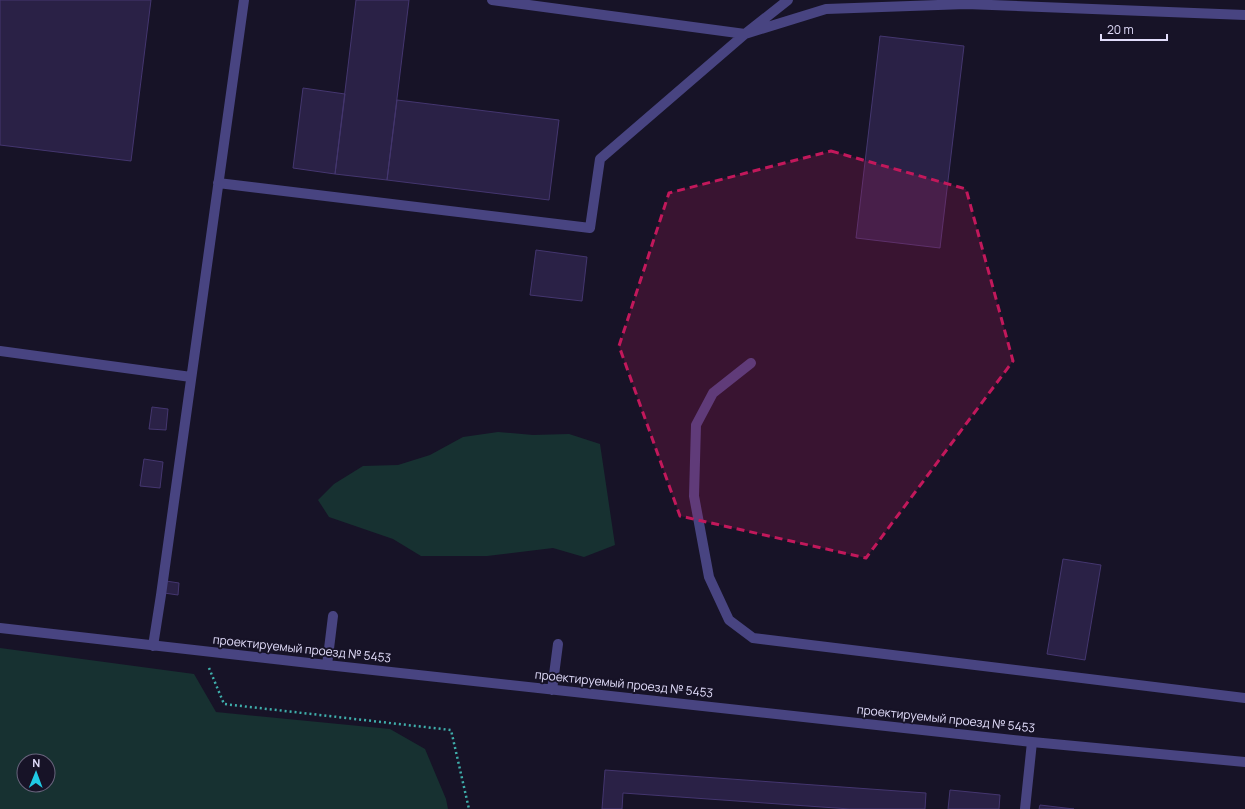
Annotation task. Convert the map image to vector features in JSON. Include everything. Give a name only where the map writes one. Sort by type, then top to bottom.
[{"type":"street","points":[[153,646],[244,0]]},
{"type":"street","points":[[492,0],[745,34],[826,9],[966,4],[1245,15]]},
{"type":"street","points":[[218,182],[590,228],[600,159],[745,34],[788,0]]},
{"type":"street","points":[[0,352],[191,377]]},
{"type":"street","points":[[751,363],[713,393],[696,425],[694,496],[709,577],[729,620],[753,638],[1245,698]]},
{"type":"street","points":[[327,665],[333,616]]},
{"type":"street","name":"проектируемый проезд № 5453","points":[[0,628],[1032,742],[1245,762]]},
{"type":"street","points":[[552,690],[558,644]]},
{"type":"street","points":[[1025,809],[1032,742]]},
{"type":"path","points":[[201,651],[224,704],[451,730],[470,809]]},
{"type":"highlighted area","points":[[831,151],[966,189],[1013,361],[866,558],[680,516],[619,346],[669,193]]},
{"type":"green space","points":[[498,432],[533,435],[569,434],[600,444],[615,545],[584,557],[553,548],[487,556],[421,556],[393,539],[329,517],[318,500],[334,484],[363,466],[398,465],[430,455],[463,437]]},
{"type":"green space","points":[[0,648],[194,674],[216,712],[390,729],[425,749],[446,799],[448,809],[0,809]]},
{"type":"building","points":[[0,0],[151,0],[131,161],[0,145]]},
{"type":"building","points":[[356,0],[409,0],[387,180],[335,174]]},
{"type":"building","points":[[880,36],[964,46],[940,248],[856,238]]},
{"type":"building","points":[[303,88],[345,94],[335,174],[293,168]]},
{"type":"building","points":[[397,100],[559,120],[549,200],[387,180]]},
{"type":"building","points":[[536,250],[587,257],[582,301],[530,295]]},
{"type":"building","points":[[152,407],[168,409],[166,430],[149,429]]},
{"type":"building","points":[[144,459],[163,462],[160,488],[140,486]]},
{"type":"building","points":[[1063,559],[1101,565],[1085,660],[1047,654]]},
{"type":"building","points":[[166,581],[179,583],[178,595],[164,593]]},
{"type":"building","points":[[605,770],[926,793],[925,809],[850,809],[623,793],[622,809],[602,809]]},
{"type":"building","points":[[950,790],[1000,795],[999,809],[948,809]]},
{"type":"building","points":[[1040,805],[1074,809],[1039,809]]}]
